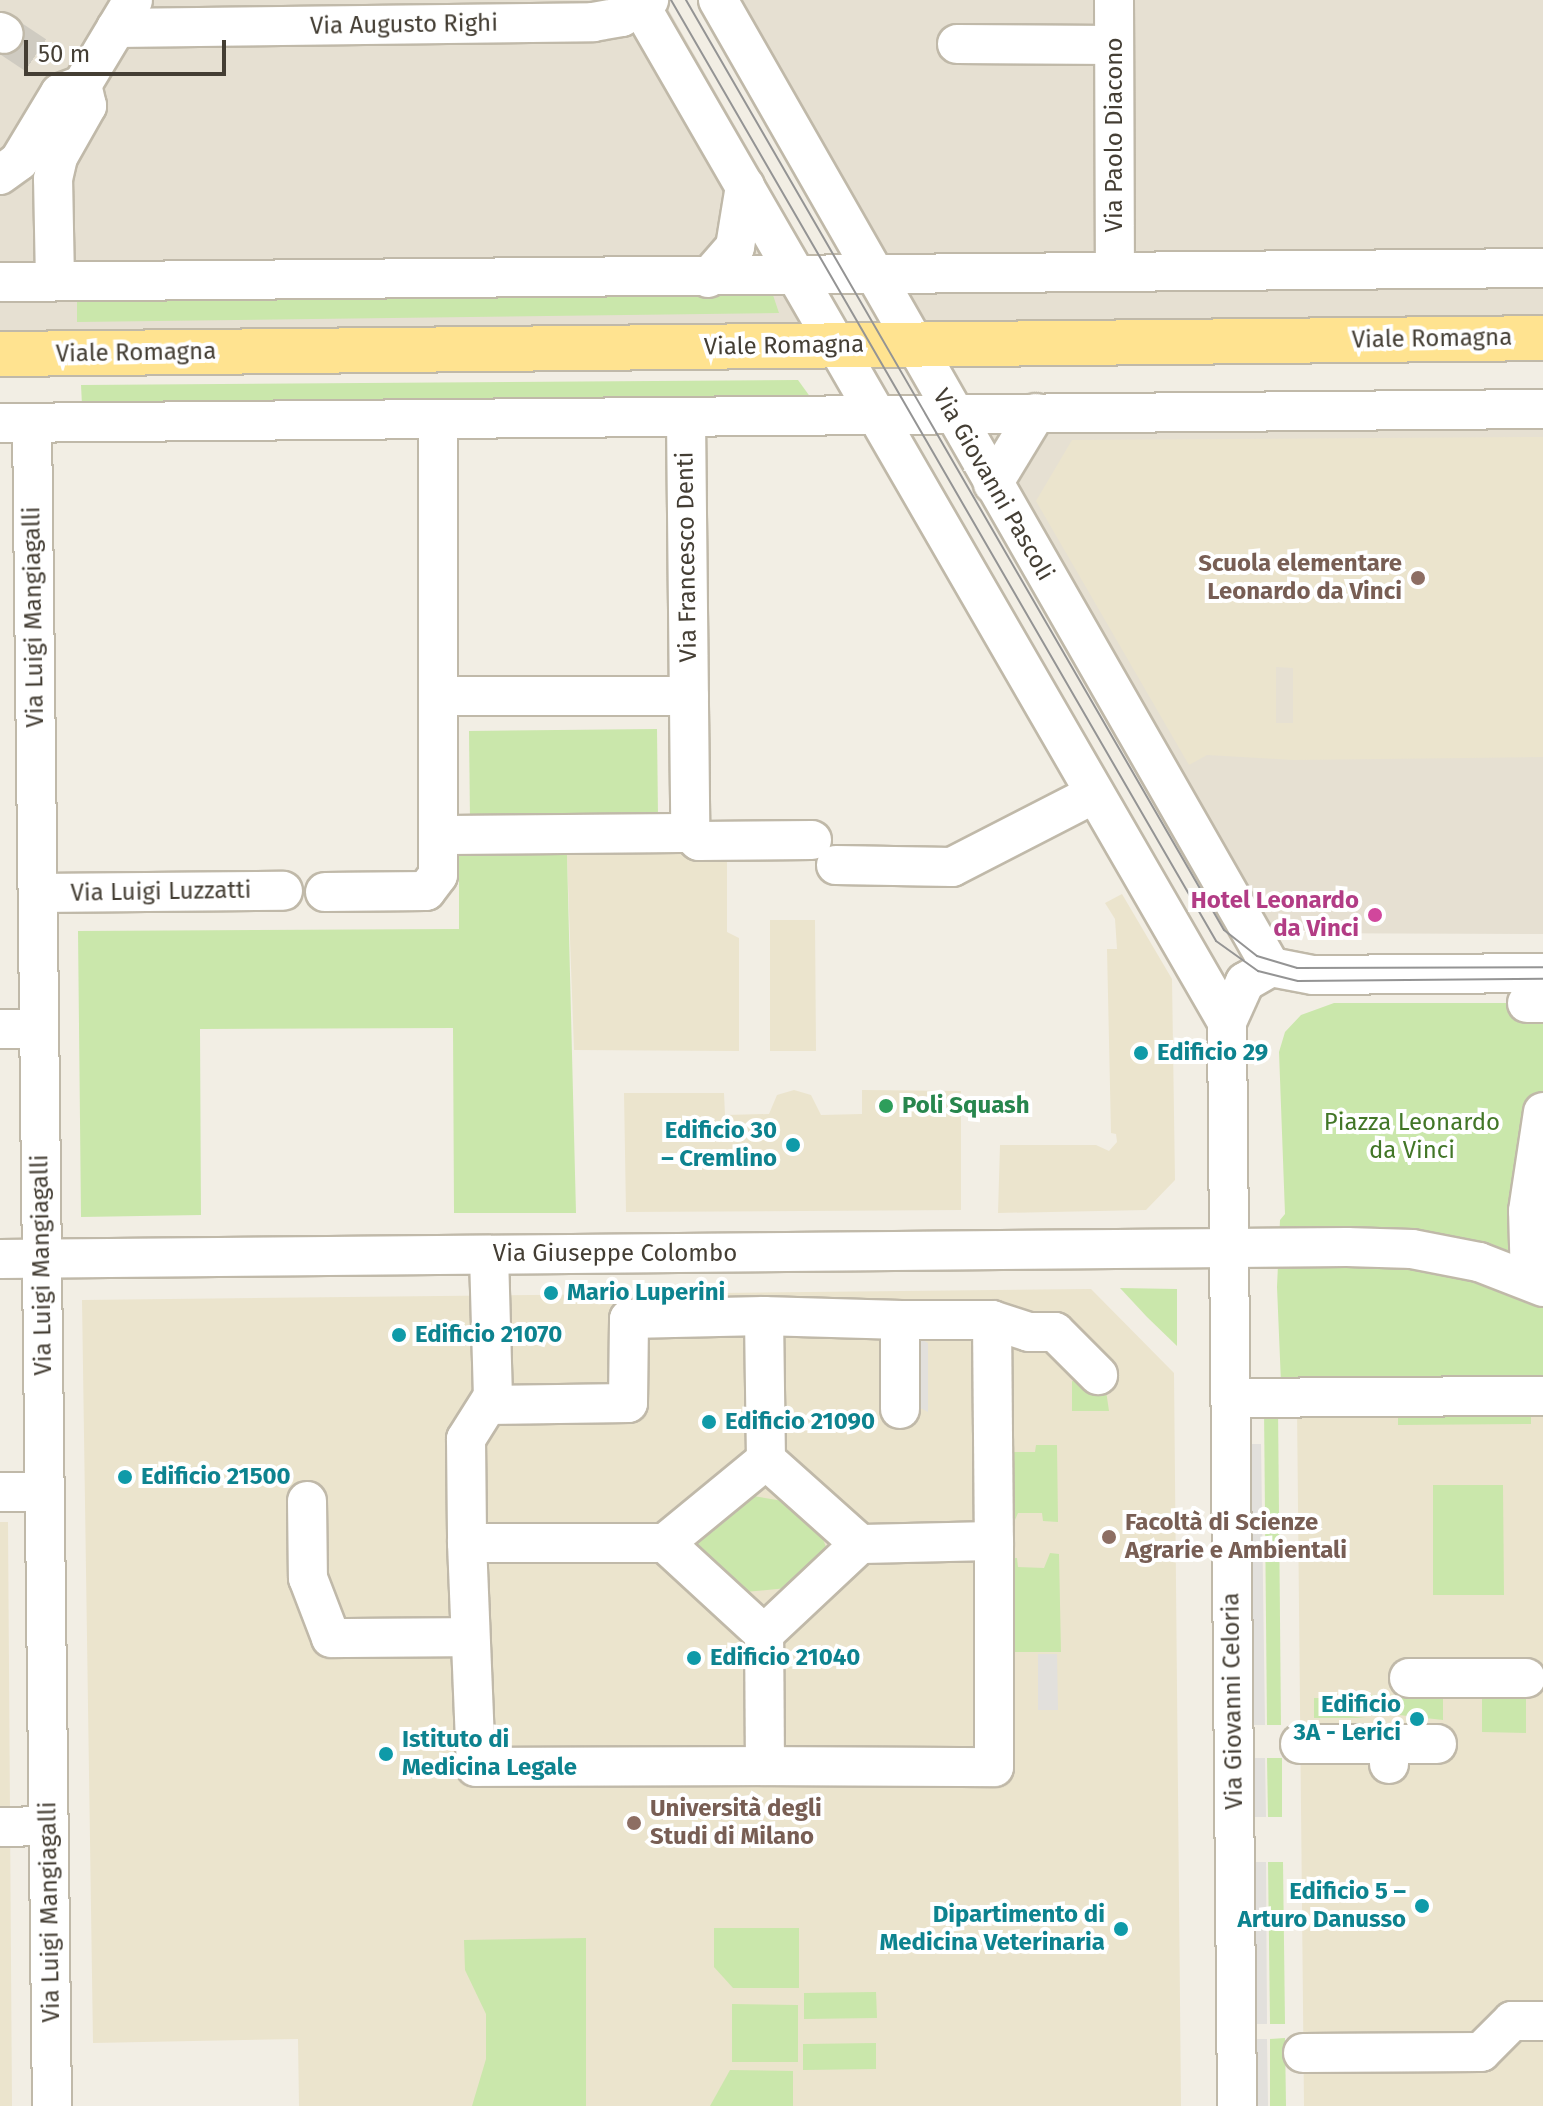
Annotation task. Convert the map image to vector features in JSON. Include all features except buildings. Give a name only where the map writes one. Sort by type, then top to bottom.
[{"type":"main road","name":"Viale Romagna","points":[[13,354],[1543,338]]},
{"type":"street","name":"Via Giovanni Pascoli","points":[[718,0],[912,345],[1271,967]]},
{"type":"street","name":"Via Paolo Diacono","points":[[1114,0],[1115,271]]},
{"type":"street","points":[[642,2],[1227,1022]]},
{"type":"street","name":"Via Augusto Righi","points":[[125,14],[593,22],[642,2]]},
{"type":"street","points":[[30,254],[15,181],[29,146],[60,93],[82,85],[125,14]]},
{"type":"street","points":[[957,44],[1114,45]]},
{"type":"street","points":[[49,64],[82,85],[87,106],[53,179],[55,281]]},
{"type":"street","points":[[15,181],[51,145],[70,137]]},
{"type":"street","points":[[708,278],[735,247],[745,186]]},
{"type":"street","points":[[0,282],[874,277],[1115,271],[1543,268]]},
{"type":"street","points":[[16,423],[1543,409]]},
{"type":"street","points":[[993,484],[1036,413]]},
{"type":"street","name":"Via Francesco Denti","points":[[686,418],[690,833]]},
{"type":"street","points":[[325,892],[426,891],[438,875],[438,420]]},
{"type":"street","name":"Via Luigi Mangiagalli","points":[[16,423],[17,625],[38,893],[52,2106]]},
{"type":"street","points":[[439,696],[689,696]]},
{"type":"street","points":[[439,835],[690,833],[699,841],[952,867],[1094,794]]},
{"type":"street","name":"Via Luigi Luzzatti","points":[[38,893],[283,891]]},
{"type":"street","points":[[1536,1284],[1479,1262],[1412,1249],[1230,1249],[1227,1022],[1245,982],[1271,967],[1539,1005]]},
{"type":"street","points":[[0,1029],[39,1029]]},
{"type":"street","points":[[1536,1284],[1518,1220],[1543,1112]]},
{"type":"street","name":"Via Giuseppe Colombo","points":[[0,1259],[1230,1249]]},
{"type":"street","name":"Via Giovanni Celoria","points":[[1230,1249],[1237,2106]]},
{"type":"street","points":[[489,1255],[489,1405],[466,1439],[467,1637],[476,1767],[994,1767],[992,1320]]},
{"type":"street","points":[[489,1405],[628,1403],[629,1319],[764,1316],[992,1320],[1029,1332],[1055,1332],[1098,1375]]},
{"type":"street","points":[[764,1316],[766,1460],[860,1544]]},
{"type":"street","points":[[900,1320],[900,1409]]},
{"type":"street","points":[[1230,1398],[1543,1396]]},
{"type":"street","points":[[467,1543],[665,1543],[766,1460]]},
{"type":"street","points":[[0,1492],[45,1492]]},
{"type":"street","points":[[307,1501],[308,1578],[331,1638],[467,1637]]},
{"type":"street","points":[[764,1634],[860,1544],[994,1541]]},
{"type":"street","points":[[665,1543],[764,1634],[765,1766]]},
{"type":"street","points":[[1409,1678],[1526,1678]]},
{"type":"street","points":[[1300,1744],[1389,1754],[1437,1744]]},
{"type":"street","points":[[0,1827],[49,1826]]},
{"type":"street","points":[[1303,2053],[1481,2052],[1512,2021],[1543,2021]]},
{"type":"shaded area","points":[[0,0],[663,0],[854,334],[0,344]]},
{"type":"shaded area","points":[[703,0],[1543,0],[1543,327],[895,337]]},
{"type":"shaded area","points":[[974,419],[1543,419],[1543,934],[1267,933]]},
{"type":"shaded area","points":[[1543,437],[1543,757],[1294,760],[1207,755],[1189,765],[1036,501],[1072,440]],"holes":[[[1276,667],[1293,668],[1293,723],[1276,723]]]},
{"type":"shaded area","points":[[727,850],[727,932],[739,938],[739,1051],[574,1050],[567,855]]},
{"type":"shaded area","name":"Edificio 29","points":[[1122,894],[1172,979],[1175,1180],[1146,1210],[998,1213],[1000,1145],[1096,1145],[1109,1151],[1117,1142],[1116,1134],[1111,1133],[1107,949],[1117,949],[1115,919],[1105,903]]},
{"type":"shaded area","points":[[770,920],[815,920],[816,1051],[770,1051]]},
{"type":"shaded area","name":"Edificio 30 – Cremlino","points":[[794,1090],[811,1095],[821,1115],[862,1114],[862,1090],[961,1091],[961,1210],[626,1212],[624,1093],[724,1093],[725,1115],[769,1114],[777,1095]]},
{"type":"shaded area","name":"Università degli Studi di Milano","points":[[1091,1289],[1174,1373],[1181,2106],[299,2106],[298,2039],[93,2043],[82,1300]]},
{"type":"shaded area","points":[[905,1330],[928,1343],[928,1412],[905,1400]]},
{"type":"shaded area","points":[[1543,1405],[1543,2106],[1304,2106],[1297,1407]]},
{"type":"shaded area","points":[[1243,1444],[1261,1444],[1265,1725],[1246,1725]]},
{"type":"shaded area","points":[[0,1522],[8,1522],[12,2106],[0,2106]]},
{"type":"shaded area","points":[[1038,1654],[1057,1654],[1058,1710],[1038,1710]]},
{"type":"shaded area","points":[[1247,1758],[1265,1758],[1266,1817],[1247,1817]]},
{"type":"shaded area","points":[[1248,1862],[1266,1862],[1267,2024],[1249,2024]]},
{"type":"shaded area","points":[[1249,2039],[1267,2039],[1268,2106],[1250,2106]]},
{"type":"green space","points":[[773,295],[779,313],[77,322],[77,300]]},
{"type":"green space","points":[[798,380],[811,398],[82,405],[81,385]]},
{"type":"green space","points":[[657,729],[658,817],[470,820],[469,731]]},
{"type":"green space","points":[[459,852],[567,855],[576,1213],[454,1213],[453,1028],[200,1029],[201,1215],[81,1217],[78,931],[459,929]]},
{"type":"green space","name":"Piazza Leonardo da Vinci","points":[[1334,1003],[1543,1003],[1543,1417],[1531,1417],[1531,1424],[1398,1425],[1398,1415],[1282,1407],[1277,1287],[1280,1220],[1285,1214],[1279,1052],[1285,1032],[1301,1015]]},
{"type":"green space","points":[[1120,1288],[1177,1289],[1177,1346],[1147,1317]]},
{"type":"green space","points":[[1072,1381],[1105,1384],[1109,1411],[1072,1411]]},
{"type":"green space","points":[[1278,1407],[1281,1725],[1267,1725],[1264,1408]]},
{"type":"green space","points":[[1036,1445],[1057,1445],[1058,1522],[1043,1521],[1042,1513],[1018,1513],[1012,1527],[995,1452],[1035,1452]]},
{"type":"green space","points":[[1433,1485],[1503,1485],[1504,1595],[1433,1595]]},
{"type":"green space","points":[[747,1495],[795,1503],[815,1518],[826,1547],[809,1576],[787,1588],[745,1592],[687,1541]]},
{"type":"green space","points":[[1050,1553],[1059,1554],[1061,1652],[996,1652],[997,1559],[1017,1558],[1018,1567],[1044,1568]]},
{"type":"green space","points":[[1526,1694],[1526,1733],[1482,1732],[1482,1695]]},
{"type":"green space","points":[[1343,1695],[1398,1695],[1398,1714],[1343,1714]]},
{"type":"green space","points":[[1399,1695],[1443,1695],[1443,1720],[1399,1715]]},
{"type":"green space","points":[[1314,1698],[1341,1698],[1341,1715],[1366,1718],[1314,1718]]},
{"type":"green space","points":[[1267,1758],[1282,1758],[1282,1817],[1268,1817]]},
{"type":"green space","points":[[1268,1862],[1283,1862],[1285,2024],[1270,2024]]},
{"type":"green space","points":[[714,1928],[799,1928],[799,1988],[733,1988],[714,1967]]},
{"type":"green space","points":[[586,1938],[586,2106],[472,2106],[486,2059],[486,2014],[465,1970],[464,1940]]},
{"type":"green space","points":[[876,1992],[877,2018],[804,2019],[804,1993]]},
{"type":"green space","points":[[732,2004],[798,2005],[798,2062],[732,2062]]},
{"type":"green space","points":[[1285,2038],[1286,2106],[1270,2106],[1270,2039]]},
{"type":"green space","points":[[876,2043],[876,2069],[803,2070],[803,2044]]},
{"type":"green space","points":[[730,2070],[793,2071],[793,2106],[710,2106]]},
{"type":"tunnel","points":[[4,34],[49,64]]},
{"type":"tram line","points":[[671,0],[1216,941],[1258,971],[1298,981],[1543,979]]},
{"type":"tram line","points":[[686,0],[1224,930],[1257,956],[1297,968],[1543,967]]},
{"type":"place","name":"Scuola elementare Leonardo da Vinci","points":[[1418,578]]},
{"type":"place","name":"Hotel Leonardo da Vinci","points":[[1375,915]]},
{"type":"place","name":"Edificio 29","points":[[1141,1053]]},
{"type":"place","name":"Poli Squash","points":[[886,1106]]},
{"type":"place","name":"Edificio 30 – Cremlino","points":[[793,1145]]},
{"type":"place","name":"Mario Luperini","points":[[551,1293]]},
{"type":"place","name":"Edificio 21070","points":[[399,1335]]},
{"type":"place","name":"Edificio 21090","points":[[709,1422]]},
{"type":"place","name":"Edificio 21500","points":[[125,1477]]},
{"type":"place","name":"Facoltà di Scienze Agrarie e Ambientali","points":[[1109,1537]]},
{"type":"place","name":"Edificio 21040","points":[[694,1658]]},
{"type":"place","name":"Edificio 3A - Lerici","points":[[1417,1719]]},
{"type":"place","name":"Istituto di Medicina Legale","points":[[386,1754]]},
{"type":"place","name":"Università degli Studi di Milano","points":[[634,1823]]},
{"type":"place","name":"Edificio 5 – Arturo Danusso","points":[[1422,1906]]},
{"type":"place","name":"Dipartimento di Medicina Veterinaria","points":[[1121,1929]]}]
